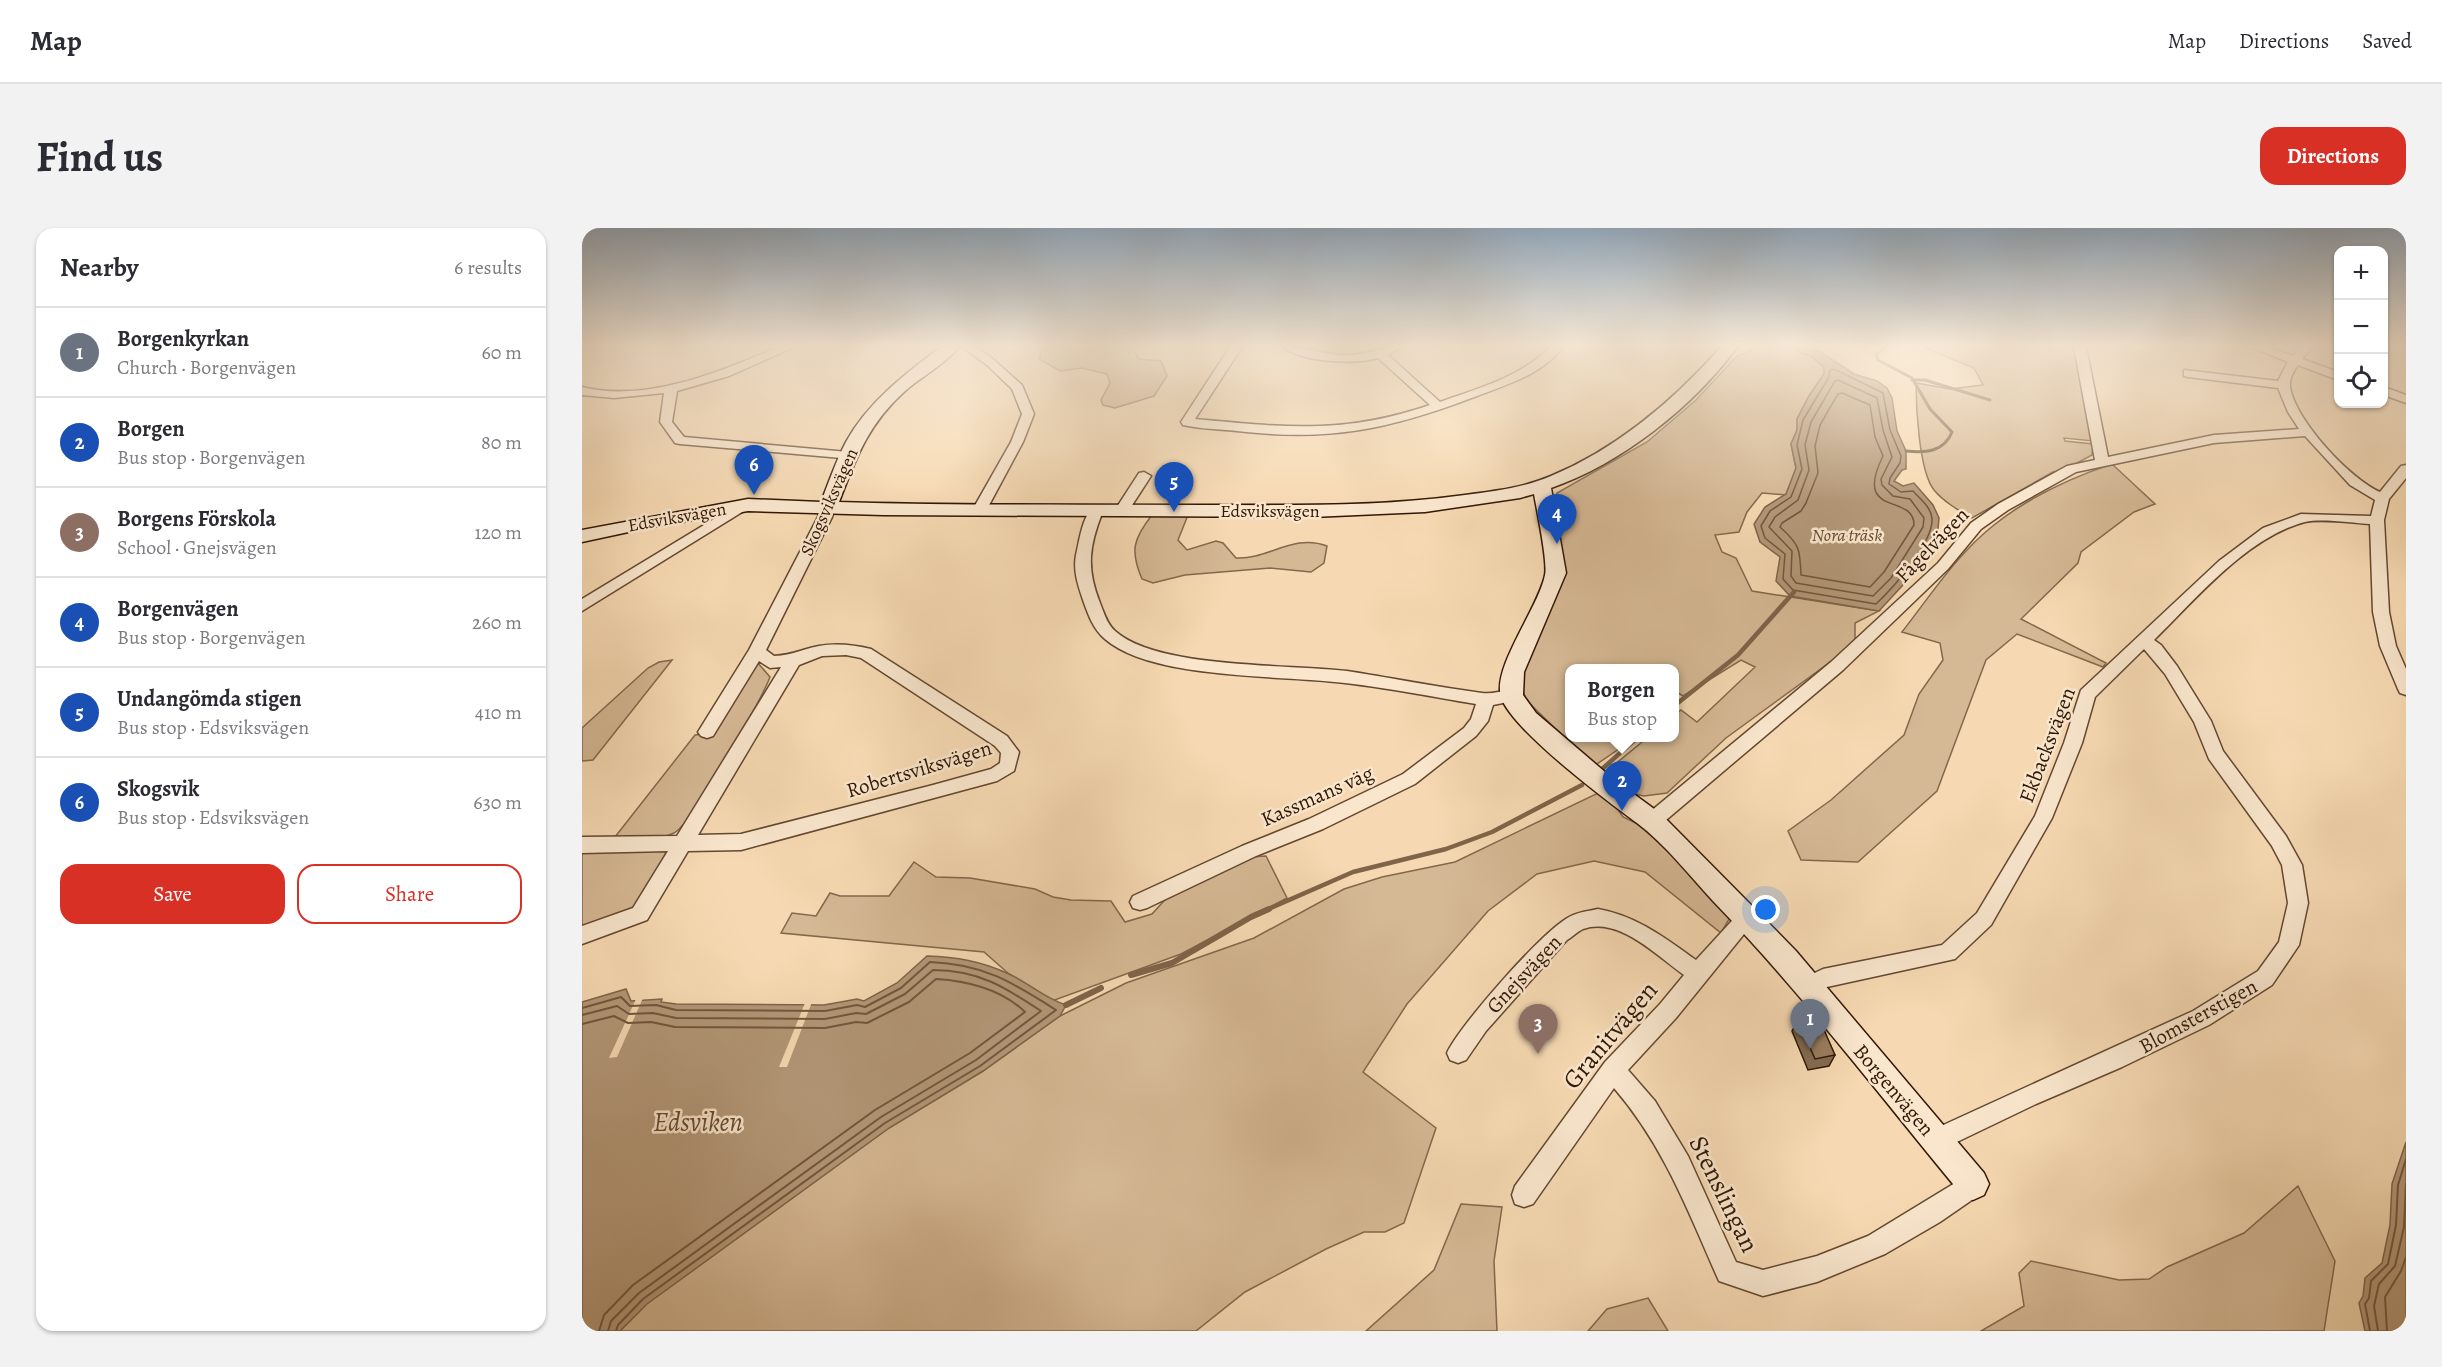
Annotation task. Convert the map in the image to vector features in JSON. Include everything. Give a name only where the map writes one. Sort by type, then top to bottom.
[{"type":"street","points":[[670,398],[666,422],[680,440],[848,456]]},
{"type":"street","name":"Skogsviksvägen","points":[[707,732],[757,651],[825,517],[856,439],[890,398]]},
{"type":"street","points":[[980,509],[1017,442],[1028,414],[1022,398]]},
{"type":"street","points":[[1202,398],[1186,422],[1296,432],[1373,425],[1422,414],[1462,398]]},
{"type":"street","points":[[1430,398],[1439,407]]},
{"type":"street","name":"Edsviksvägen","points":[[582,536],[742,506],[1096,511],[1369,510],[1486,498],[1542,487],[1616,449],[1665,414],[1682,398]]},
{"type":"street","points":[[2090,398],[2102,462]]},
{"type":"street","points":[[2287,398],[2307,432],[2364,489],[2382,498]]},
{"type":"street","name":"Fågelvägen","points":[[1652,821],[1837,666],[1943,566],[1976,526],[2003,507],[2072,469],[2214,439],[2307,432]]},
{"type":"street","points":[[2406,470],[2382,498],[2377,520],[2381,612],[2388,646],[2406,689]]},
{"type":"street","points":[[1122,510],[1144,476]]},
{"type":"street","points":[[1096,511],[1082,562],[1084,581],[1099,621],[1110,634],[1129,647],[1149,656],[1215,666],[1345,677],[1486,700],[1512,696],[1513,672],[1556,573],[1542,487]]},
{"type":"street","points":[[582,606],[742,506]]},
{"type":"street","name":"Ekbacksvägen","points":[[1807,987],[1823,978],[1948,954],[1984,919],[2043,818],[2073,742],[2087,694],[2224,564],[2268,531],[2306,517],[2377,520]]},
{"type":"street","name":"Blomsterstigen","points":[[1936,1140],[2201,1018],[2265,978],[2289,945],[2298,903],[2292,865],[2279,841],[2215,754],[2202,721],[2171,670],[2156,649],[2144,641]]},
{"type":"street","name":"Robertsviksvägen","points":[[582,844],[741,842],[997,774],[1008,766],[1010,752],[1001,741],[865,653],[846,650],[820,651],[793,661]]},
{"type":"street","points":[[757,651],[770,662],[793,661]]},
{"type":"street","points":[[582,935],[640,914],[793,661]]},
{"type":"street","name":"Borgenvägen","points":[[1512,696],[1528,719],[1594,776],[1652,821],[1747,918],[1973,1184]]},
{"type":"street","name":"Kassmans väg","points":[[1140,902],[1231,859],[1316,824],[1409,779],[1470,732],[1479,721],[1486,700]]},
{"type":"street","name":"Gnejsvägen","points":[[1458,1053],[1478,1024],[1560,934],[1577,922],[1598,918],[1616,921],[1639,931],[1698,973]]},
{"type":"street","name":"Granitvägen","points":[[1524,1195],[1613,1070],[1668,1011],[1747,918]]},
{"type":"street","name":"Stenslingan","points":[[1613,1070],[1647,1109],[1680,1164],[1728,1272],[1763,1283],[1817,1269],[1876,1245],[1973,1184]]},
{"type":"shaded area","points":[[1146,398],[1115,408],[1103,405],[1101,400]]},
{"type":"shaded area","points":[[1808,398],[1797,419],[1797,430],[1791,444],[1796,468],[1786,495],[1762,493],[1747,512],[1739,532],[1715,535],[1722,552],[1736,558],[1752,591],[1879,611],[1855,623],[1855,644],[1726,738],[1667,793],[1644,796],[1626,792],[1603,774],[1642,742],[1679,742],[1679,712],[1681,710],[1697,722],[1755,667],[1741,660],[1683,696],[1679,694],[1679,664],[1565,664],[1565,738],[1526,700],[1521,675],[1557,587],[1553,510],[1557,493],[1647,442],[1696,400]]},
{"type":"shaded area","points":[[1917,398],[2085,398],[2093,441],[2064,438],[2065,441],[2093,444],[2092,455],[2064,470],[2053,472],[1972,518],[1942,498],[1929,481],[1919,438]]},
{"type":"shaded area","points":[[2112,464],[2155,504],[2134,512],[2081,552],[2078,563],[2021,619],[2106,663],[2103,667],[2017,634],[1986,660],[1937,791],[1858,862],[1801,860],[1788,831],[1831,800],[1904,735],[1919,694],[1943,660],[1940,643],[1902,632],[1945,576],[1968,548],[2007,515],[2065,482]]},
{"type":"shaded area","points":[[1152,515],[1188,515],[1178,540],[1187,550],[1216,541],[1223,543],[1236,558],[1248,558],[1292,545],[1315,543],[1327,546],[1324,563],[1311,572],[1270,568],[1185,575],[1153,583],[1142,579],[1135,553],[1137,538]]},
{"type":"shaded area","points":[[672,660],[593,760],[582,761],[582,728],[648,668],[659,662]]},
{"type":"shaded area","points":[[757,662],[770,677],[741,734],[696,808],[674,833],[661,837],[615,837],[695,735],[711,733]]},
{"type":"shaded area","points":[[1569,742],[1629,742],[1594,766]]},
{"type":"shaded area","points":[[1598,793],[1613,802],[1623,817],[1644,827],[1732,914],[1721,933],[1645,872],[1594,861],[1537,874],[1488,911],[1407,1004],[1363,1072],[1436,1128],[1404,1223],[1385,1232],[1364,1232],[1326,1249],[1245,1292],[1196,1331],[620,1331],[646,1304],[889,1128],[983,1071],[1060,1016],[1126,983],[1254,938],[1344,889],[1382,877],[1455,862]]},
{"type":"shaded area","points":[[582,850],[666,850],[665,857],[633,909],[582,928]]},
{"type":"shaded area","points":[[1266,856],[1287,898],[1181,954],[1052,1001],[1009,974],[984,952],[781,933],[792,913],[816,916],[830,893],[840,896],[889,896],[914,862],[936,877],[970,878],[1035,889],[1053,897],[1071,900],[1111,901],[1125,922],[1152,914],[1172,892],[1249,857]]},
{"type":"shaded area","points":[[2298,1186],[2335,1261],[2324,1331],[1981,1331],[2024,1306],[2019,1273],[2031,1261],[2119,1280],[2149,1279],[2167,1267],[2244,1233]]},
{"type":"shaded area","points":[[1461,1204],[1502,1207],[1494,1261],[1497,1331],[1366,1331],[1434,1270]]},
{"type":"shaded area","points":[[1648,1298],[1668,1331],[1588,1331],[1607,1309]]},
{"type":"water","name":"Nora träsk","points":[[1808,398],[1892,398],[1897,431],[1906,451],[1906,469],[1902,470],[1894,481],[1903,486],[1914,483],[1933,505],[1939,518],[1938,529],[1902,586],[1879,611],[1790,596],[1776,581],[1780,557],[1760,542],[1754,524],[1765,507],[1786,494],[1796,468],[1791,444],[1797,430],[1797,419]]},
{"type":"water","name":"Edsviken","points":[[927,956],[958,959],[988,966],[1066,1005],[1060,1016],[983,1071],[889,1128],[647,1304],[620,1331],[582,1331],[582,1002],[626,989],[631,1001],[662,999],[661,1002],[676,1004],[824,1005],[857,999],[864,1001],[897,983]]},
{"type":"water","points":[[2406,1142],[2406,1331],[2365,1331],[2359,1303],[2363,1296],[2365,1278],[2382,1263],[2390,1225],[2392,1184]]},
{"type":"pier","points":[[643,998],[617,1057],[609,1058],[636,999]]},
{"type":"pier","points":[[812,1002],[787,1067],[779,1067],[805,1003]]},
{"type":"building","points":[[1818,1016],[1835,1055],[1815,1059],[1798,1020]]},
{"type":"waterway","points":[[1906,451],[1934,450],[1949,439],[1952,432],[1930,409],[1924,398]]},
{"type":"waterway","points":[[1985,398],[1990,400]]},
{"type":"waterway","points":[[1679,702],[1738,655],[1794,592]]},
{"type":"waterway","points":[[1602,769],[1632,742]]},
{"type":"waterway","points":[[1266,910],[1353,872],[1446,849],[1492,832],[1582,785]]},
{"type":"waterway","points":[[1131,975],[1172,963],[1269,909]]},
{"type":"waterway","points":[[1066,1005],[1101,988]]},
{"type":"place","name":"Skogsvik","points":[[754,495]]},
{"type":"place","name":"Undangömda stigen","points":[[1174,512]]},
{"type":"place","name":"Borgenvägen","points":[[1557,544]]},
{"type":"place","name":"Borgen","points":[[1622,811]]},
{"type":"place","name":"Borgenkyrkan","points":[[1810,1049]]},
{"type":"place","name":"Borgens Förskola","points":[[1538,1054]]}]
